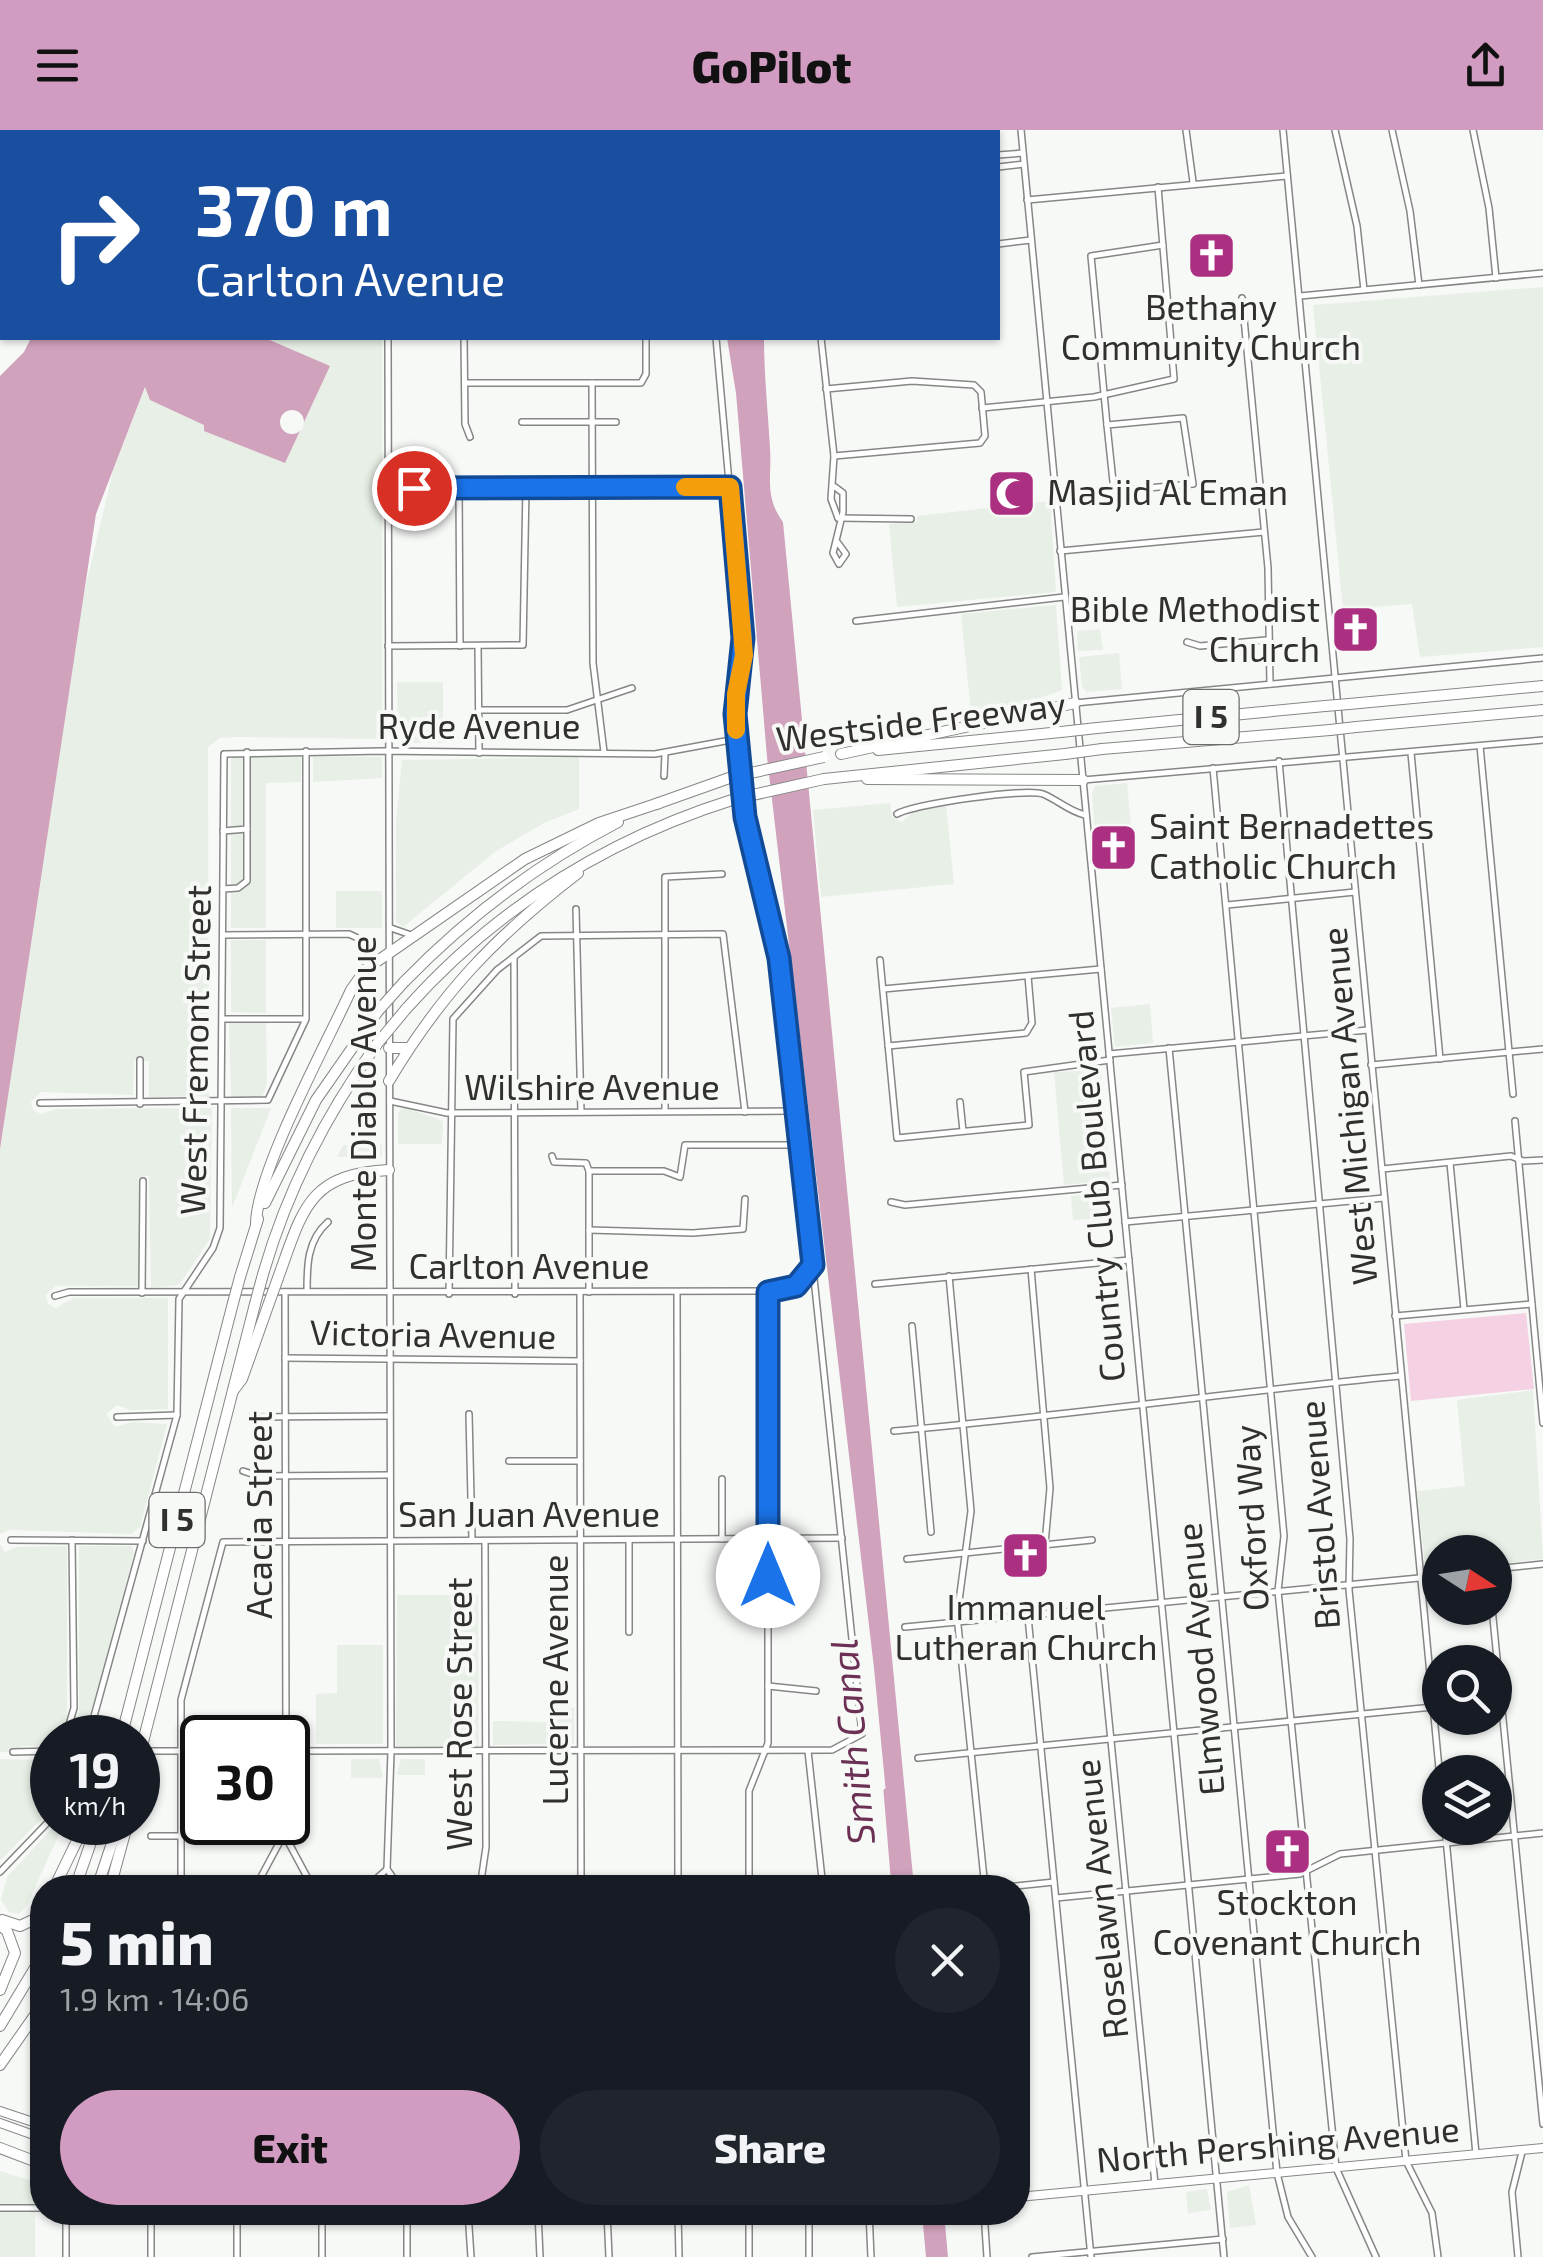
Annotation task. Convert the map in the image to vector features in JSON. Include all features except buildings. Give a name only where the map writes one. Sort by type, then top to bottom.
[{"type":"highway","name":"Westside Freeway","points":[[128,1715],[256,1222],[316,1100],[378,1011],[460,928],[529,874],[659,803],[732,777],[824,757],[1543,686]]},
{"type":"highway","points":[[841,754],[1076,703]]},
{"type":"highway","name":"Westside Freeway","points":[[150,1715],[262,1278],[281,1216],[310,1150],[377,1044],[406,1009],[493,926],[562,876],[683,816],[824,779],[1543,710]]},
{"type":"highway","points":[[851,777],[890,782],[1083,780]]},
{"type":"highway","points":[[256,1222],[257,1205],[279,1150],[351,990],[366,969],[389,948],[551,845],[659,803]]},
{"type":"highway","points":[[389,1081],[457,980],[488,947],[606,851]]},
{"type":"highway","points":[[389,1048],[409,1047]]},
{"type":"highway","points":[[229,1396],[242,1380],[296,1229],[321,1190],[346,1175],[389,1170]]},
{"type":"highway","points":[[60,1875],[75,1845]]},
{"type":"highway","points":[[80,1875],[90,1845]]},
{"type":"highway","points":[[101,1875],[111,1845]]},
{"type":"highway","points":[[114,1875],[122,1845]]},
{"type":"highway","points":[[0,1990],[15,1958],[2,1925],[20,1926],[30,1922]]},
{"type":"highway","points":[[0,2026],[30,1976]]},
{"type":"highway","points":[[0,2065],[30,2021]]},
{"type":"highway","points":[[1,2148],[30,2159]]},
{"type":"main road","points":[[0,2113],[30,2121]]},
{"type":"main road","points":[[0,2124],[30,2134]]},
{"type":"main road","name":"North Pershing Avenue","points":[[1030,2196],[1543,2148]]},
{"type":"street","name":"Country Club Boulevard","points":[[1020,130],[1224,2257]]},
{"type":"street","points":[[1186,130],[1193,182]]},
{"type":"street","name":"West Michigan Avenue","points":[[1283,130],[1426,1645]]},
{"type":"street","points":[[1335,130],[1357,226],[1364,290]]},
{"type":"street","points":[[1392,130],[1410,210],[1419,285]]},
{"type":"street","points":[[1473,130],[1489,208],[1496,278]]},
{"type":"street","points":[[1000,155],[1023,153]]},
{"type":"street","points":[[1000,166],[1024,164]]},
{"type":"street","points":[[1027,200],[1287,176]]},
{"type":"street","points":[[982,408],[1103,395],[1174,379],[1158,187]]},
{"type":"street","points":[[1000,244],[1031,240]]},
{"type":"street","points":[[1106,426],[1184,418],[1192,484],[1114,490],[1106,426],[1092,256],[1163,245]]},
{"type":"street","points":[[1300,296],[1543,273]]},
{"type":"street","points":[[1242,298],[1264,532],[1270,684]]},
{"type":"street","name":"Monte Diablo Avenue","points":[[387,1870],[388,340]]},
{"type":"street","points":[[464,340],[465,424],[470,437]]},
{"type":"street","points":[[465,383],[642,382],[646,340]]},
{"type":"street","points":[[310,1751],[835,1750],[860,1736],[779,958],[747,826],[737,739],[736,694],[744,655],[716,340]]},
{"type":"street","points":[[821,340],[834,456],[838,543]]},
{"type":"street","points":[[826,389],[912,382],[974,385],[981,390],[985,436],[978,444],[834,456]]},
{"type":"street","points":[[592,383],[593,663],[604,752]]},
{"type":"street","points":[[522,422],[616,422]]},
{"type":"street","points":[[387,488],[730,487]]},
{"type":"street","points":[[835,487],[843,493],[837,504]]},
{"type":"street","points":[[460,488],[460,646]]},
{"type":"street","points":[[388,646],[524,645],[526,488]]},
{"type":"street","points":[[899,511],[900,520]]},
{"type":"street","points":[[838,518],[911,519]]},
{"type":"street","points":[[1060,552],[1264,532]]},
{"type":"street","points":[[856,620],[1064,597]]},
{"type":"street","points":[[1187,642],[1200,646],[1266,640]]},
{"type":"street","points":[[478,646],[479,753]]},
{"type":"street","points":[[1076,703],[1543,658]]},
{"type":"street","points":[[479,710],[567,710],[632,688]]},
{"type":"street","name":"Ryde Avenue","points":[[223,758],[227,752],[306,751],[664,753],[737,739]]},
{"type":"street","points":[[1083,780],[1543,740]]},
{"type":"street","points":[[1480,746],[1512,1094]]},
{"type":"street","points":[[40,1102],[265,1102],[306,1019],[306,751]]},
{"type":"street","points":[[223,888],[238,888],[247,882],[247,752]]},
{"type":"street","points":[[1411,752],[1440,1059]]},
{"type":"street","points":[[664,753],[664,776]]},
{"type":"street","name":"West Fremont Street","points":[[182,1292],[213,1248],[220,1228],[223,758]]},
{"type":"street","name":"Bristol Avenue","points":[[1278,762],[1350,1540],[1348,1584],[1406,2161],[1432,2212],[1438,2257]]},
{"type":"street","name":"Oxford Way","points":[[1213,768],[1284,1548],[1278,1591],[1336,2168],[1376,2257]]},
{"type":"street","points":[[897,814],[917,804],[1038,793],[1064,809],[1086,816]]},
{"type":"street","points":[[223,830],[247,829]]},
{"type":"street","points":[[665,1112],[664,877],[722,874]]},
{"type":"street","points":[[1227,905],[1355,892]]},
{"type":"street","points":[[576,909],[580,934],[581,1112]]},
{"type":"street","points":[[389,926],[411,934]]},
{"type":"street","points":[[223,935],[349,934],[362,940]]},
{"type":"street","points":[[449,1294],[453,1018],[514,955],[541,936],[725,937],[745,1112]]},
{"type":"street","points":[[514,955],[515,1294]]},
{"type":"street","points":[[880,960],[897,1138],[1029,1125],[1024,1072],[1169,1048],[1368,1030]]},
{"type":"street","points":[[883,988],[1101,969]]},
{"type":"street","points":[[888,1046],[1030,1030],[1028,976]]},
{"type":"street","points":[[223,1019],[306,1019]]},
{"type":"street","name":"Elmwood Avenue","points":[[1169,1048],[1277,2173],[1288,2217],[1312,2257]]},
{"type":"street","points":[[1372,1065],[1543,1049]]},
{"type":"street","points":[[140,1060],[140,1104]]},
{"type":"street","name":"Wilshire Avenue","points":[[390,1101],[452,1113],[796,1111]]},
{"type":"street","points":[[960,1102],[963,1131]]},
{"type":"street","points":[[1515,1122],[1543,1423]]},
{"type":"street","points":[[589,1171],[664,1171],[680,1177],[685,1146],[800,1146]]},
{"type":"street","points":[[552,1156],[554,1162],[586,1163],[589,1171],[589,1292]]},
{"type":"street","points":[[1382,1169],[1511,1156],[1543,1160]]},
{"type":"street","points":[[1450,1162],[1464,1310]]},
{"type":"street","points":[[142,1293],[143,1181]]},
{"type":"street","points":[[891,1202],[905,1205],[1122,1185]]},
{"type":"street","points":[[1125,1222],[1384,1198]]},
{"type":"street","points":[[589,1230],[693,1233],[743,1229],[745,1199]]},
{"type":"street","points":[[307,1292],[308,1257],[318,1233],[328,1222]]},
{"type":"street","points":[[876,1284],[1129,1260]]},
{"type":"street","name":"Carlton Avenue","points":[[55,1296],[182,1292],[768,1292],[796,1286],[813,1265]]},
{"type":"street","points":[[1030,1269],[1050,1488],[1045,1544]]},
{"type":"street","points":[[949,1276],[971,1510],[958,1624],[984,1875]]},
{"type":"street","points":[[95,1715],[177,1415],[178,1306],[182,1292]]},
{"type":"street","name":"Acacia Street","points":[[285,1292],[286,1715]]},
{"type":"street","name":"Lucerne Avenue","points":[[580,1292],[581,1875]]},
{"type":"street","points":[[677,1292],[678,1875]]},
{"type":"street","points":[[748,1875],[749,1792],[766,1751],[768,1292]]},
{"type":"street","points":[[1395,1316],[1533,1304]]},
{"type":"street","points":[[912,1326],[932,1532]]},
{"type":"street","name":"Victoria Avenue","points":[[285,1358],[580,1361]]},
{"type":"street","points":[[894,1431],[1044,1418],[1143,1407],[1202,1395],[1400,1376]]},
{"type":"street","name":"West Rose Street","points":[[469,1414],[472,1540]]},
{"type":"street","points":[[118,1417],[177,1415]]},
{"type":"street","points":[[251,1416],[390,1416]]},
{"type":"street","points":[[508,1461],[580,1461]]},
{"type":"street","points":[[244,1472],[285,1476],[390,1475]]},
{"type":"street","points":[[722,1479],[722,1539]]},
{"type":"street","name":"San Juan Avenue","points":[[182,1715],[182,1693],[220,1546],[228,1540],[842,1538]]},
{"type":"street","points":[[805,1539],[805,1595]]},
{"type":"street","points":[[11,1540],[144,1540]]},
{"type":"street","points":[[72,1540],[72,1715]]},
{"type":"street","name":"West Rose Street","points":[[483,1875],[485,1540]]},
{"type":"street","points":[[629,1540],[629,1632]]},
{"type":"street","points":[[907,1559],[1092,1540]]},
{"type":"street","points":[[1512,1567],[1543,1564]]},
{"type":"street","points":[[905,1628],[1422,1578]]},
{"type":"street","name":"Roselawn Avenue","points":[[1098,1610],[1155,2184]]},
{"type":"street","points":[[1028,1616],[1091,2254]]},
{"type":"street","points":[[1494,1625],[1543,2124]]},
{"type":"street","points":[[768,1686],[816,1691]]},
{"type":"street","points":[[918,1758],[1422,1708]]},
{"type":"street","points":[[808,1750],[822,1875]]},
{"type":"street","points":[[13,1752],[30,1752]]},
{"type":"street","points":[[1514,1836],[1543,1833]]},
{"type":"street","points":[[0,1872],[30,1841]]},
{"type":"street","points":[[181,1845],[181,1875]]},
{"type":"street","points":[[262,1875],[278,1845]]},
{"type":"street","points":[[290,1845],[306,1875]]},
{"type":"street","points":[[1056,1898],[1248,1879],[1306,1870],[1340,1854],[1425,1845]]},
{"type":"street","points":[[1446,1845],[1476,2154]]},
{"type":"street","points":[[381,1875],[387,1870],[391,1875]]},
{"type":"street","points":[[1030,1884],[1054,1882]]},
{"type":"street","points":[[1518,2257],[1512,2192],[1522,2150]]},
{"type":"street","points":[[0,2208],[30,2208]]},
{"type":"street","points":[[66,2225],[66,2257]]},
{"type":"street","points":[[151,2225],[151,2257]]},
{"type":"street","points":[[236,2257],[237,2225]]},
{"type":"street","points":[[322,2225],[322,2257]]},
{"type":"street","points":[[407,2225],[407,2257]]},
{"type":"street","points":[[469,2225],[471,2257]]},
{"type":"street","points":[[539,2225],[540,2257]]},
{"type":"street","points":[[608,2225],[609,2257]]},
{"type":"street","points":[[678,2225],[679,2257]]},
{"type":"street","points":[[748,2225],[749,2257]]},
{"type":"street","points":[[808,2225],[809,2257]]},
{"type":"street","points":[[870,2225],[871,2257]]},
{"type":"street","points":[[985,2225],[988,2257]]},
{"type":"street","points":[[1032,2257],[1222,2239]]},
{"type":"shaded area","points":[[1543,287],[1543,647],[1420,657],[1412,604],[1343,609],[1313,305]]},
{"type":"shaded area","points":[[30,340],[270,340],[330,366],[285,463],[204,431],[204,425],[150,400],[145,387],[96,514],[0,1149],[0,376],[24,352]]},
{"type":"shaded area","points":[[163,340],[382,340],[382,739],[236,737],[220,738],[208,747],[209,1096],[149,1097],[149,1061],[134,1060],[133,1095],[41,1092],[31,1102],[33,1110],[41,1114],[56,1109],[212,1108],[210,1239],[179,1285],[151,1288],[149,1176],[144,1176],[139,1178],[139,1286],[56,1286],[46,1295],[48,1304],[56,1308],[74,1298],[168,1298],[168,1409],[130,1410],[117,1405],[106,1414],[115,1427],[132,1422],[167,1424],[140,1527],[131,1534],[10,1530],[0,1534],[0,1138],[61,690],[113,471]]},
{"type":"shaded area","points":[[727,340],[764,340],[770,486],[773,504],[783,522],[913,1875],[894,1875],[874,1668],[767,757],[736,393]]},
{"type":"shaded area","points":[[1050,501],[1056,592],[897,607],[889,524],[917,522],[917,516]]},
{"type":"shaded area","points":[[1056,605],[1062,690],[1023,704],[971,712],[961,614]]},
{"type":"shaded area","points":[[1100,629],[1103,650],[1078,651],[1077,631]]},
{"type":"shaded area","points":[[1119,653],[1122,689],[1087,692],[1082,687],[1079,657]]},
{"type":"shaded area","points":[[397,682],[443,682],[443,743],[398,743]]},
{"type":"shaded area","points":[[313,756],[382,757],[382,778],[313,782]]},
{"type":"shaded area","points":[[231,757],[301,757],[301,782],[266,783],[266,928],[231,928]]},
{"type":"shaded area","points":[[579,757],[579,809],[544,823],[495,852],[403,927],[396,922],[396,821],[402,760]]},
{"type":"shaded area","points":[[1127,783],[1134,859],[1097,862],[1092,792],[1095,786]]},
{"type":"shaded area","points":[[890,803],[892,817],[902,822],[918,808],[946,806],[954,884],[821,897],[813,810]]},
{"type":"shaded area","points":[[336,891],[382,891],[382,928],[336,928]]},
{"type":"shaded area","points":[[231,940],[266,940],[266,1013],[231,1012]]},
{"type":"shaded area","points":[[1150,1004],[1153,1043],[1115,1047],[1111,1008]]},
{"type":"shaded area","points":[[229,1023],[266,1023],[267,1084],[262,1097],[231,1097]]},
{"type":"shaded area","points":[[1101,1070],[1110,1180],[1064,1185],[1054,1072]]},
{"type":"shaded area","points":[[404,1107],[443,1121],[442,1144],[398,1144],[398,1113]]},
{"type":"shaded area","points":[[231,1108],[271,1108],[232,1208],[231,1120]]},
{"type":"shaded area","points":[[343,1145],[382,1145],[382,1157],[337,1157]]},
{"type":"shaded area","points":[[1109,1192],[1115,1217],[1073,1220],[1071,1196]]},
{"type":"shaded area","points":[[1526,1313],[1534,1389],[1411,1401],[1404,1324]]},
{"type":"shaded area","points":[[1533,1390],[1543,1559],[1512,1562],[1512,1535],[1422,1538],[1417,1491],[1465,1486],[1457,1400]]},
{"type":"shaded area","points":[[0,1544],[5,1552],[16,1547],[67,1546],[67,1715],[30,1715],[30,1746],[21,1746],[20,1752],[0,1752]]},
{"type":"shaded area","points":[[79,1546],[131,1546],[134,1552],[97,1692],[89,1715],[78,1715]]},
{"type":"shaded area","points":[[397,1595],[478,1595],[479,1747],[396,1746]]},
{"type":"shaded area","points":[[337,1645],[383,1645],[383,1744],[316,1744],[316,1694],[337,1693]]},
{"type":"shaded area","points":[[547,1708],[574,1708],[574,1744],[493,1745],[493,1721],[546,1722]]},
{"type":"shaded area","points":[[0,1759],[30,1760],[30,1830],[0,1861]]},
{"type":"shaded area","points":[[351,1759],[379,1759],[383,1778],[351,1778]]},
{"type":"shaded area","points":[[401,1759],[425,1759],[425,1775],[397,1775]]},
{"type":"shaded area","points":[[37,1845],[54,1845],[41,1875],[30,1875],[30,1898],[19,1914],[9,1912],[1,1900],[7,1877]]},
{"type":"shaded area","points":[[0,2171],[30,2180],[35,2257],[0,2257]]},
{"type":"shaded area","points":[[1249,2185],[1256,2225],[1230,2228],[1227,2192]]},
{"type":"shaded area","points":[[1207,2189],[1211,2210],[1188,2213],[1186,2192]]},
{"type":"shaded area","points":[[923,2225],[945,2225],[948,2257],[926,2257]]},
{"type":"pier","points":[[287,410],[297,410],[304,422],[297,434],[287,434],[280,427],[280,417]]},
{"type":"waterway","name":"Smith Canal","points":[[886,1791],[893,1875]]},
{"type":"slow traffic","points":[[685,487],[730,487],[744,655],[736,694],[736,730]]},
{"type":"place","name":"Bethany Community Church","points":[[1211,256]]},
{"type":"place","name":"Masjid Al Eman","points":[[1012,493]]},
{"type":"place","name":"Bible Methodist Church","points":[[1355,630]]},
{"type":"place","name":"Saint Bernadettes Catholic Church","points":[[1114,847]]},
{"type":"place","name":"Immanuel Lutheran Church","points":[[1026,1556]]},
{"type":"place","name":"Stockton Covenant Church","points":[[1287,1851]]},
{"type":"route","points":[[414,488],[730,487],[744,655],[735,714],[745,817],[779,958],[813,1265],[796,1286],[768,1292],[768,1576]]}]
